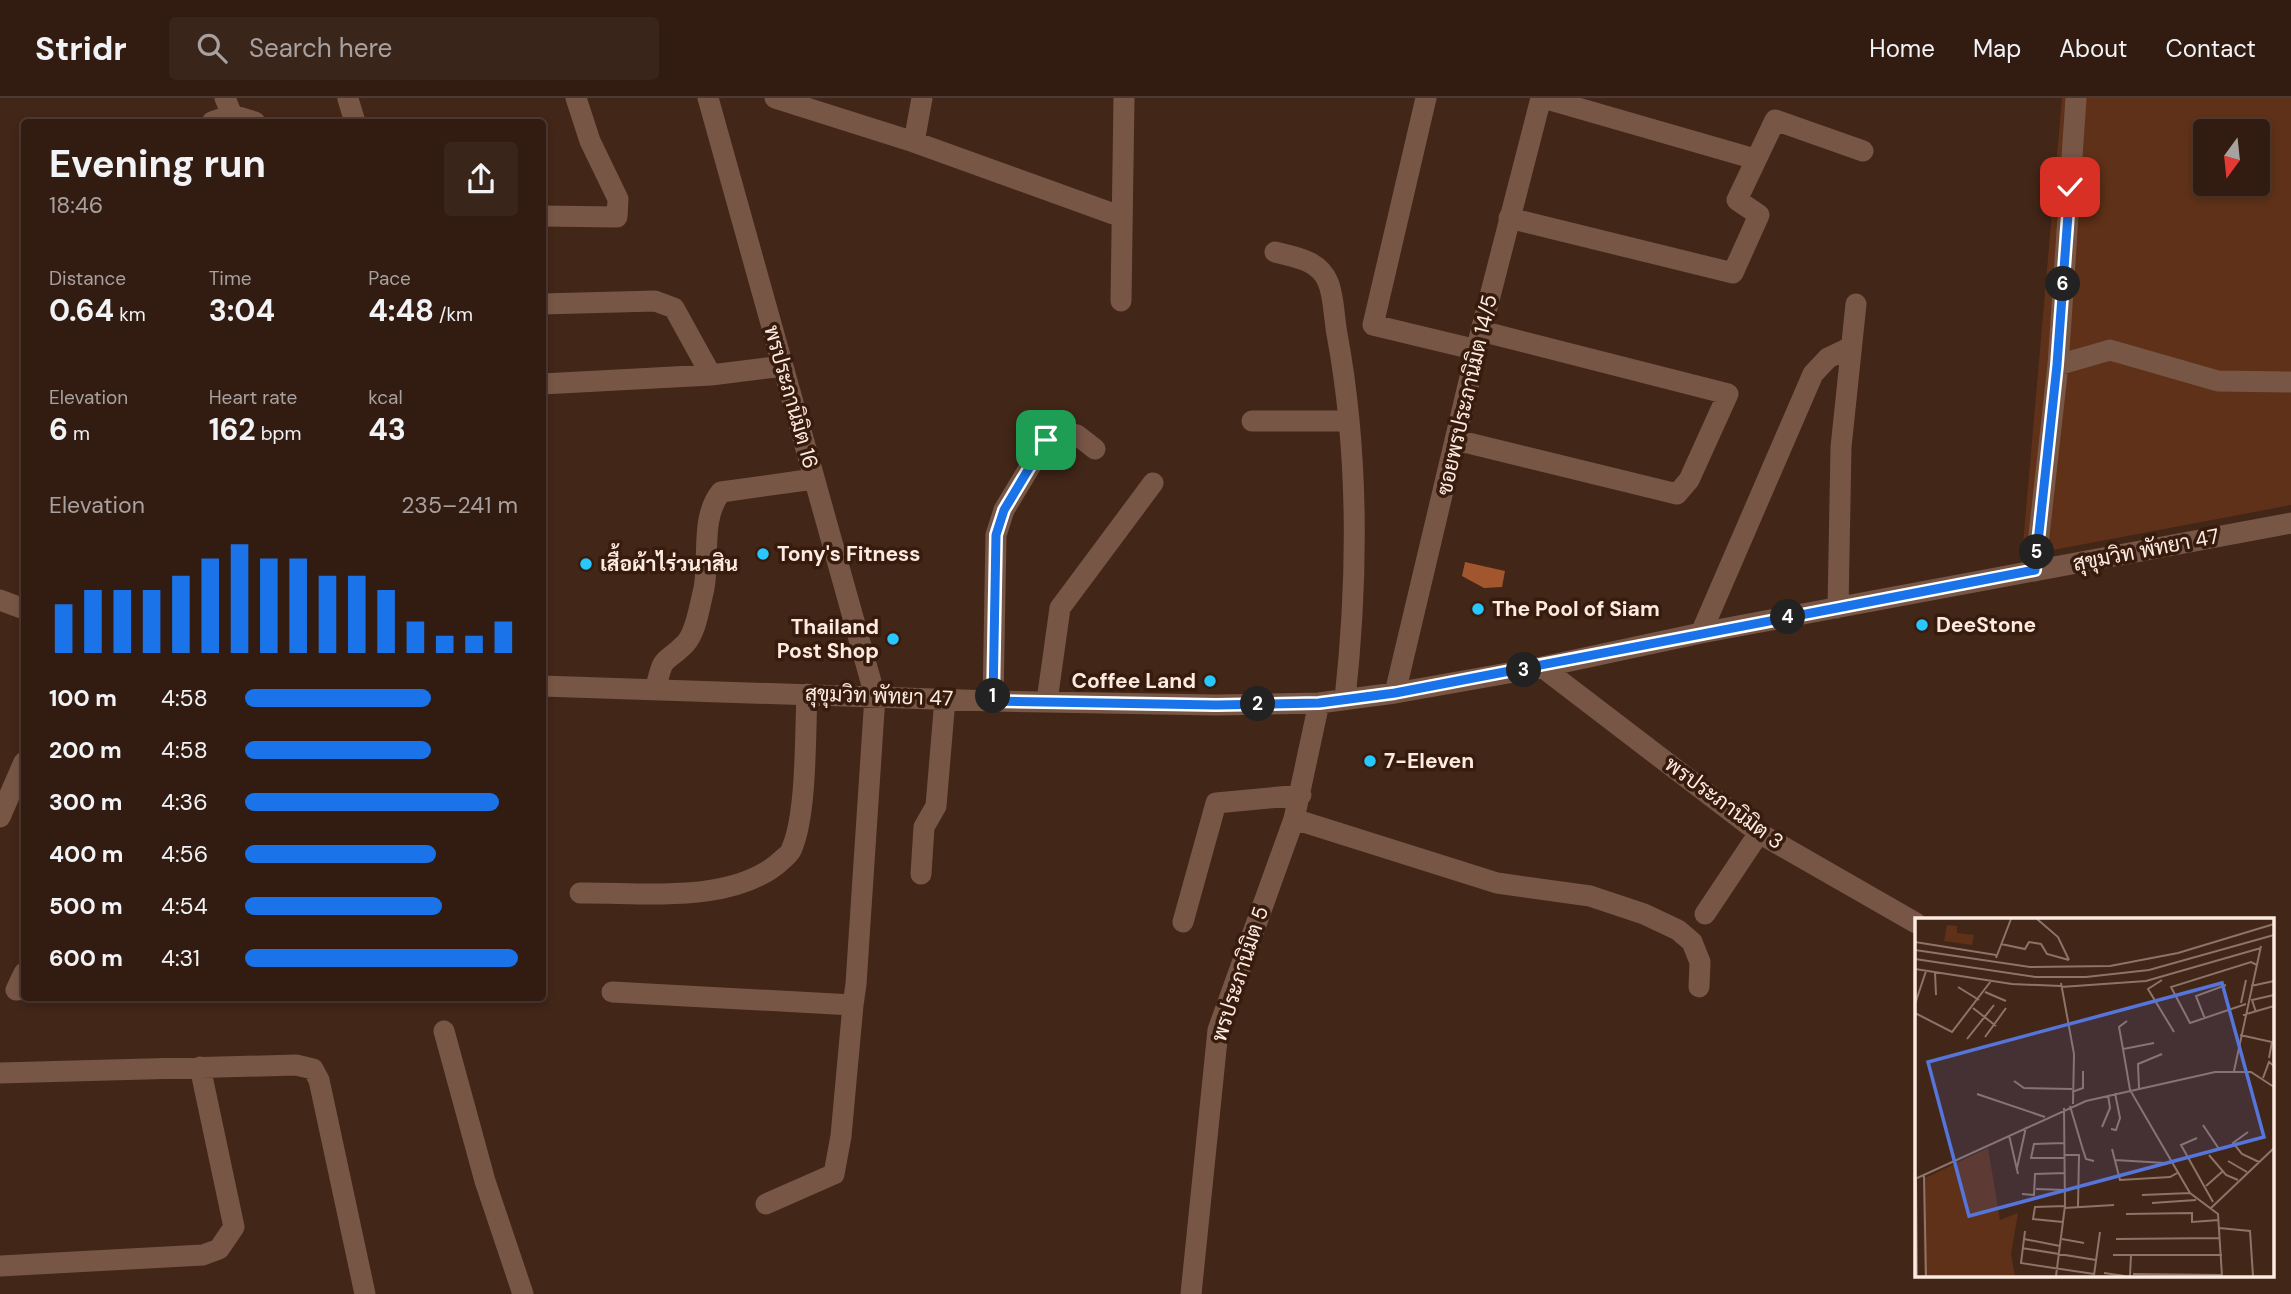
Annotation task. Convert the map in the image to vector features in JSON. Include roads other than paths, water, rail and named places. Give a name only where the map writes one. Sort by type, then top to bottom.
[{"type":"street","points":[[546,216],[617,217],[618,200],[590,141],[576,98]]},
{"type":"street","name":"พรประภานิมิต 16","points":[[708,98],[875,696],[853,1005],[841,1136],[834,1174],[766,1204]]},
{"type":"street","points":[[775,98],[914,142],[1122,217]]},
{"type":"street","points":[[914,142],[922,98]]},
{"type":"street","points":[[1121,300],[1124,98]]},
{"type":"street","points":[[1426,98],[1373,325],[1479,340],[1728,394],[1689,480],[1677,494],[1456,440]]},
{"type":"street","points":[[1542,98],[1755,159]]},
{"type":"street","name":"ซอยพรประภานิมิต 14/5","points":[[1395,693],[1509,218],[1542,98]]},
{"type":"street","points":[[2035,570],[2057,365],[2076,98]]},
{"type":"street","points":[[348,99],[354,119]]},
{"type":"street","points":[[223,112],[245,119]]},
{"type":"street","points":[[1509,218],[1733,272],[1759,215],[1737,200],[1775,120],[1863,151]]},
{"type":"street","points":[[1275,252],[1310,260],[1328,281],[1349,421],[1354,617],[1345,699]]},
{"type":"street","points":[[546,304],[655,301],[674,308],[711,375]]},
{"type":"street","points":[[1838,608],[1841,447],[1849,348],[1856,304]]},
{"type":"street","points":[[1701,632],[1813,374],[1828,358],[1849,348]]},
{"type":"street","points":[[2057,365],[2110,350],[2218,381],[2291,382]]},
{"type":"street","points":[[546,384],[711,375],[783,366]]},
{"type":"street","points":[[1252,421],[1349,421]]},
{"type":"street","points":[[993,701],[994,563],[996,535],[1004,510],[1046,440],[1056,430],[1077,435],[1095,449]]},
{"type":"street","points":[[656,687],[666,657],[686,644],[696,617],[704,589],[709,516],[721,492],[814,479]]},
{"type":"street","points":[[1047,701],[1060,608],[1153,483]]},
{"type":"street","name":"สุขุมวิท พัทยา 47","points":[[546,686],[656,687],[993,701],[1216,705],[1319,703],[1395,693],[1542,667],[1701,632],[2291,523]]},
{"type":"street","points":[[0,600],[21,608]]},
{"type":"street","name":"พรประภานิมิต 3","points":[[1542,667],[1759,833],[1915,922]]},
{"type":"street","points":[[580,893],[694,892],[739,887],[770,871],[792,850],[802,794],[807,694]]},
{"type":"street","points":[[921,874],[924,827],[936,806],[945,699]]},
{"type":"street","name":"พรประภานิมิต 5","points":[[1191,1294],[1218,1030],[1294,819],[1319,703]]},
{"type":"street","points":[[0,817],[21,769]]},
{"type":"street","points":[[1183,922],[1216,803],[1301,795]]},
{"type":"street","points":[[1294,819],[1497,883],[1590,895],[1644,914],[1678,930],[1692,942],[1700,962],[1699,987]]},
{"type":"street","points":[[1705,914],[1759,833]]},
{"type":"street","points":[[612,992],[853,1005]]},
{"type":"street","points":[[444,1031],[485,1181],[523,1294]]},
{"type":"street","points":[[0,1073],[296,1065],[313,1069],[319,1080],[365,1294]]},
{"type":"street","points":[[0,1266],[203,1255],[219,1249],[233,1227],[200,1067]]},
{"type":"place","name":"Tony's Fitness","points":[[763,554]]},
{"type":"place","name":"เสื้อผ้าไร่วนาสิน","points":[[586,564]]},
{"type":"place","name":"The Pool of Siam","points":[[1478,609]]},
{"type":"place","name":"DeeStone","points":[[1922,625]]},
{"type":"place","name":"Thailand Post Shop","points":[[893,639]]},
{"type":"place","name":"Coffee Land","points":[[1210,681]]},
{"type":"place","name":"7-Eleven","points":[[1370,761]]}]
